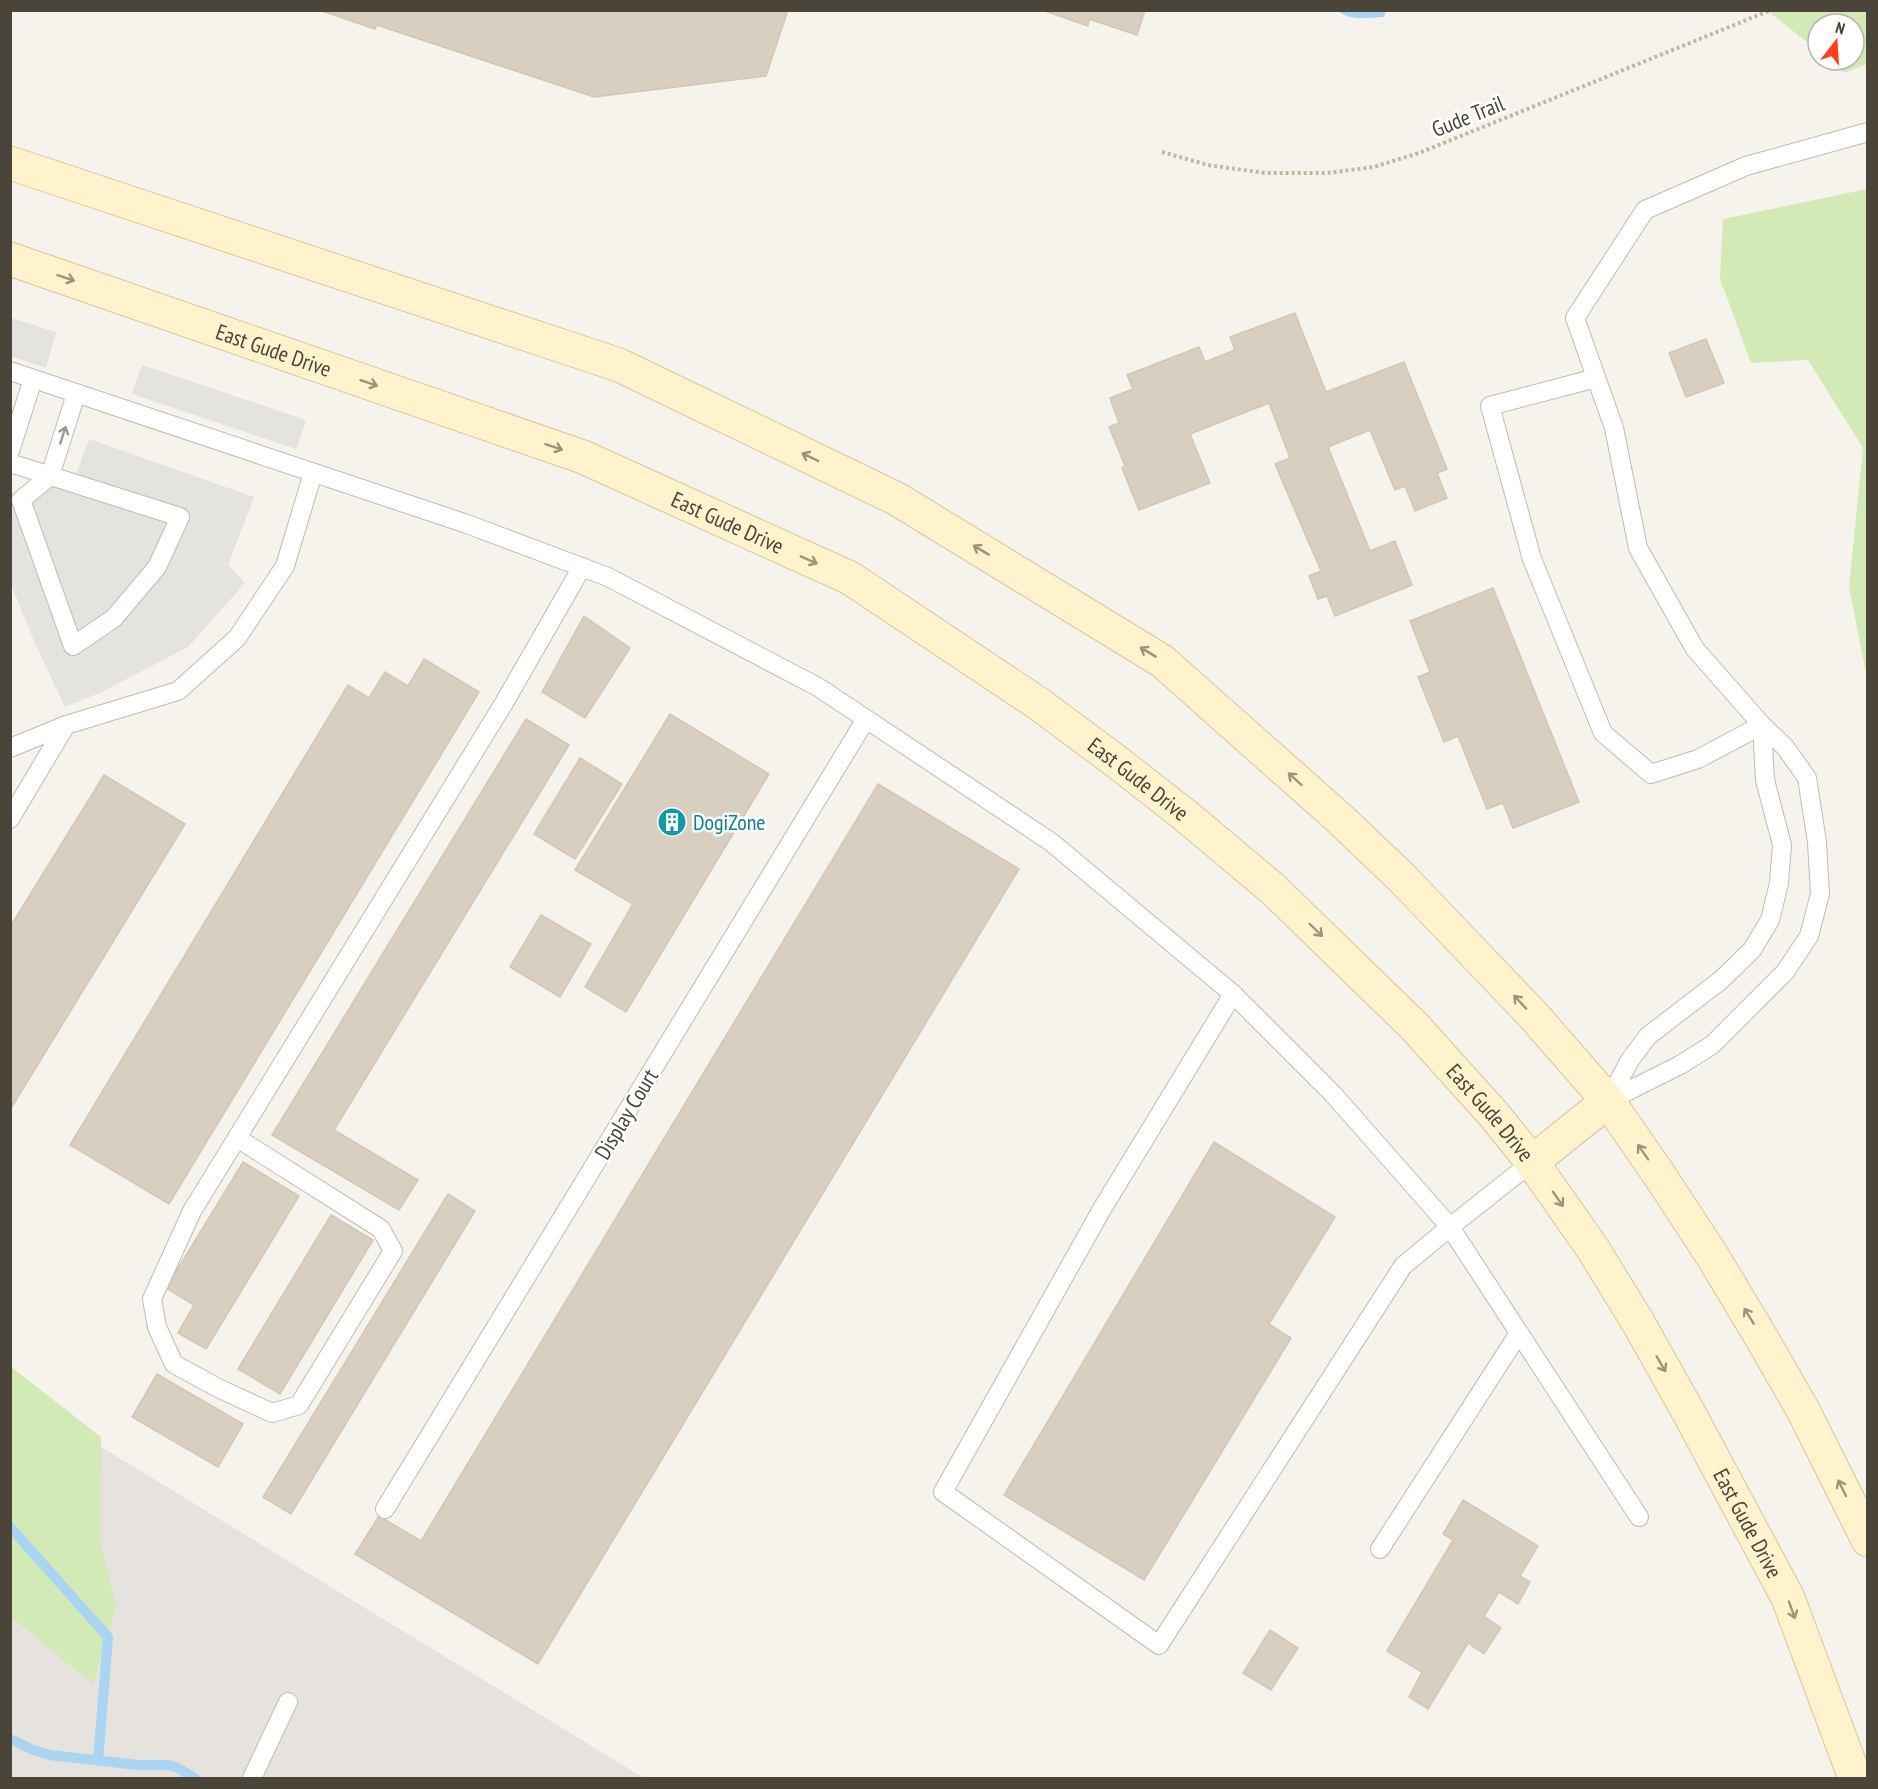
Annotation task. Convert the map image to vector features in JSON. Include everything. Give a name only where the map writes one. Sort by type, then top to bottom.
[{"type":"main road","points":[[10,163],[619,365],[897,499],[1162,660],[1339,818],[1402,878],[1534,1016],[1608,1101],[1695,1230],[1761,1337],[1804,1412],[1868,1540]]},
{"type":"main road","name":"East Gude Drive","points":[[10,259],[583,457],[850,579],[1038,704],[1186,816],[1273,889],[1414,1026],[1495,1116],[1532,1162],[1593,1249],[1639,1324],[1690,1415],[1788,1598],[1854,1779]]},
{"type":"main road","points":[[1532,1162],[1608,1101]]},
{"type":"lane","points":[[1608,1101],[1680,1065],[1712,1045],[1785,972],[1809,936],[1820,894],[1817,842],[1807,778],[1785,747],[1762,725],[1695,649],[1638,548],[1614,428],[1575,318],[1645,210],[1746,166],[1868,132]]},
{"type":"lane","points":[[10,371],[467,524],[608,577],[818,687],[1051,842],[1233,994],[1333,1094],[1450,1227],[1639,1516]]},
{"type":"lane","points":[[1596,378],[1490,406],[1532,559],[1603,733],[1651,774],[1698,759],[1762,725]]},
{"type":"lane","points":[[10,451],[33,379]]},
{"type":"lane","points":[[10,463],[50,477],[180,518],[157,567],[143,584],[114,618],[73,646],[21,500],[50,477],[76,394]]},
{"type":"lane","points":[[10,748],[66,725],[178,691],[237,638],[285,566],[313,473]]},
{"type":"lane","points":[[237,1138],[381,1229],[393,1251],[299,1405],[272,1413],[174,1364],[157,1327],[152,1299],[192,1211],[504,703],[582,567]]},
{"type":"lane","name":"Display Court","points":[[385,1509],[866,719]]},
{"type":"lane","points":[[10,819],[66,725]]},
{"type":"lane","points":[[1608,1101],[1630,1060],[1648,1036],[1721,980],[1752,950],[1770,920],[1779,883],[1782,845],[1765,780],[1762,725]]},
{"type":"lane","points":[[1233,994],[1102,1209],[943,1492],[1160,1645],[1403,1266],[1532,1162]]},
{"type":"lane","points":[[1380,1549],[1519,1333]]},
{"type":"lane","points":[[252,1779],[288,1702]]},
{"type":"path","name":"Gude Trail","points":[[1162,152],[1208,165],[1265,173],[1328,173],[1374,167],[1419,153],[1771,10]]},
{"type":"shaded area","points":[[11,318],[56,332],[46,368],[11,356]]},
{"type":"shaded area","points":[[142,365],[306,420],[296,449],[132,394]]},
{"type":"shaded area","points":[[89,439],[254,497],[228,565],[245,583],[188,647],[102,692],[65,707],[34,641],[11,584],[11,505],[77,472]]},
{"type":"shaded area","points":[[11,1392],[644,1778],[11,1778]]},
{"type":"green space","points":[[1768,11],[1867,11],[1867,64],[1866,12],[1806,12],[1806,41]]},
{"type":"green space","points":[[1868,189],[1867,679],[1849,587],[1863,448],[1808,360],[1751,363],[1720,279],[1723,219]]},
{"type":"green space","points":[[10,1366],[101,1437],[100,1540],[116,1607],[93,1684],[11,1617]]},
{"type":"water","points":[[1338,11],[1386,11],[1384,17],[1354,18]]},
{"type":"building","points":[[319,10],[788,10],[766,76],[594,97],[377,25],[375,29]]},
{"type":"building","points":[[1042,10],[1145,10],[1137,35],[1089,19],[1088,26]]},
{"type":"building","points":[[1295,313],[1326,392],[1404,362],[1447,469],[1437,473],[1447,498],[1415,511],[1405,486],[1395,490],[1370,430],[1328,447],[1370,551],[1395,541],[1412,585],[1335,616],[1327,596],[1318,599],[1309,576],[1321,571],[1275,464],[1290,458],[1269,403],[1190,434],[1210,483],[1139,510],[1109,427],[1119,423],[1110,398],[1133,389],[1127,375],[1199,347],[1205,362],[1235,350],[1230,337]]},
{"type":"building","points":[[1706,339],[1724,383],[1686,397],[1669,353]]},
{"type":"building","points":[[1493,588],[1579,802],[1513,828],[1503,803],[1487,809],[1458,736],[1444,742],[1418,677],[1430,672],[1410,621]]},
{"type":"building","points":[[584,616],[630,648],[585,718],[542,692]]},
{"type":"building","points":[[424,659],[479,692],[169,1204],[70,1145],[348,685],[369,698],[385,672],[408,686]]},
{"type":"building","name":"DogiZone","points":[[670,714],[769,774],[626,1012],[585,987],[633,904],[575,870]]},
{"type":"building","points":[[526,719],[569,745],[334,1130],[418,1180],[399,1210],[272,1135]]},
{"type":"building","points":[[580,758],[622,784],[575,859],[534,834]]},
{"type":"building","points":[[104,775],[185,824],[10,1110],[10,927]]},
{"type":"building","points":[[878,784],[1019,869],[538,1664],[355,1554],[379,1516],[421,1541]]},
{"type":"building","points":[[541,915],[591,944],[560,997],[510,967]]},
{"type":"building","points":[[1214,1142],[1335,1217],[1269,1324],[1291,1338],[1144,1580],[1004,1495]]},
{"type":"building","points":[[243,1162],[299,1196],[206,1349],[178,1333],[194,1305],[166,1288]]},
{"type":"building","points":[[448,1194],[475,1211],[291,1514],[263,1497]]},
{"type":"building","points":[[331,1215],[373,1240],[280,1394],[238,1369]]},
{"type":"building","points":[[157,1374],[243,1424],[218,1467],[132,1417]]},
{"type":"building","points":[[1463,1500],[1538,1546],[1520,1576],[1530,1582],[1518,1604],[1499,1592],[1484,1616],[1501,1628],[1484,1654],[1468,1643],[1428,1709],[1409,1697],[1422,1672],[1387,1651],[1453,1540],[1443,1534]]},
{"type":"building","points":[[1270,1630],[1298,1648],[1271,1690],[1243,1673]]},
{"type":"waterway","points":[[10,1527],[108,1637],[98,1761]]},
{"type":"waterway","points":[[10,1739],[50,1755],[138,1765],[168,1765],[195,1778]]},
{"type":"place","name":"DogiZone","points":[[672,822]]}]
